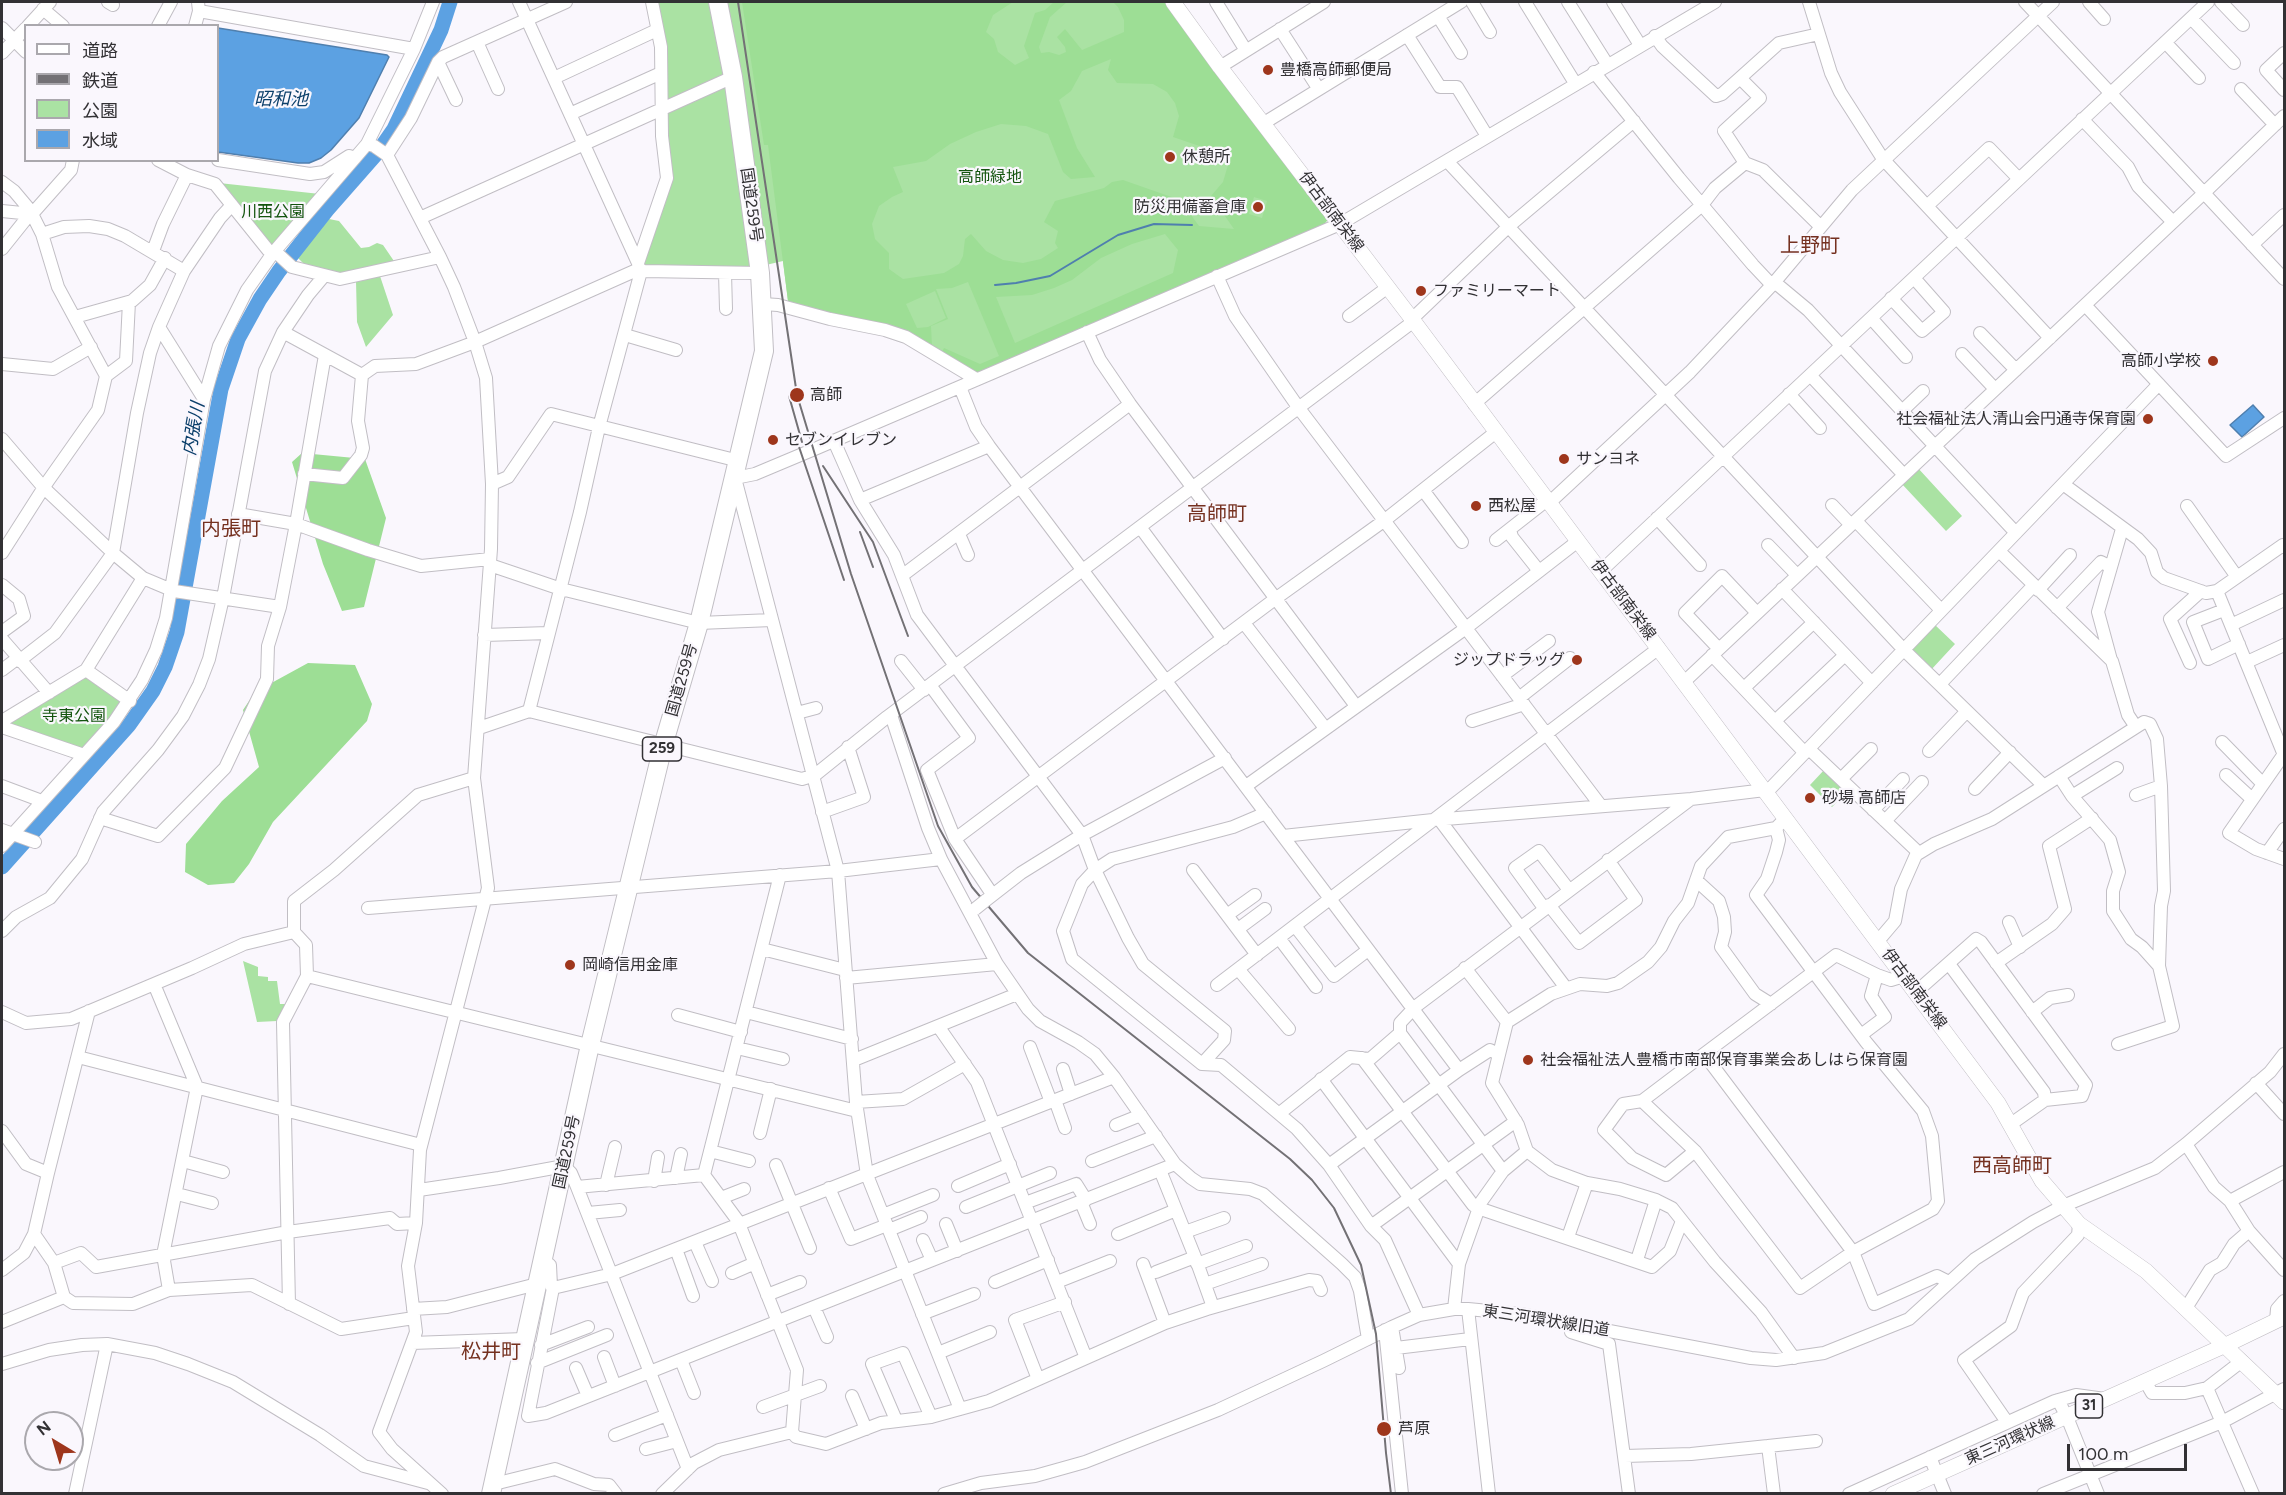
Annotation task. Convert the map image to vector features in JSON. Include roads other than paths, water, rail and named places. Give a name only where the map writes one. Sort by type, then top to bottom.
[{"type":"highway","name":"国道259号","points":[[492,1486],[545,1286],[542,1259],[590,1045],[663,746],[699,623],[764,351],[760,273],[733,77],[718,2]]},
{"type":"main road","name":"伊古部南栄線","points":[[1173,2],[1766,791],[1781,823],[1878,941],[1916,992],[1998,1103],[2042,1181],[2063,1206]]},
{"type":"main road","points":[[2063,1206],[2079,1224],[2146,1271],[2242,1361],[2282,1395]]},
{"type":"main road","name":"東三河環状線","points":[[1893,1494],[2280,1319]]},
{"type":"street","points":[[159,24],[171,2]]},
{"type":"street","points":[[378,150],[433,2]]},
{"type":"street","points":[[519,2],[640,274],[599,427],[561,589],[529,711]]},
{"type":"street","points":[[2,846],[10,833],[114,722],[130,701],[156,650],[172,590],[204,399],[219,346],[247,290],[355,158],[378,150],[411,118],[438,62],[443,57],[566,2]]},
{"type":"street","points":[[362,375],[375,366],[416,364],[475,342],[638,266],[667,178],[661,109],[661,47],[652,2]]},
{"type":"street","points":[[1216,2],[1245,49]]},
{"type":"street","points":[[1220,67],[1245,49],[1324,2]]},
{"type":"street","points":[[1264,123],[1461,2]]},
{"type":"street","points":[[1472,2],[1490,32]]},
{"type":"street","points":[[1525,2],[1575,83]]},
{"type":"street","points":[[1568,2],[1607,64]]},
{"type":"street","points":[[1613,2],[1640,45]]},
{"type":"street","points":[[492,484],[508,477],[551,414],[755,474],[1340,224],[1715,2]]},
{"type":"street","points":[[1809,2],[1831,73],[1840,92],[1883,159],[2050,338]]},
{"type":"street","points":[[2025,2],[2284,279]]},
{"type":"street","points":[[1496,540],[1548,502],[1665,395],[1773,284],[1820,226],[1883,159],[2053,2]]},
{"type":"street","points":[[2089,2],[2104,19]]},
{"type":"street","points":[[1601,571],[2208,2]]},
{"type":"street","points":[[2221,2],[2243,25]]},
{"type":"street","points":[[30,24],[47,5],[61,24]]},
{"type":"street","points":[[195,24],[198,6],[414,49]]},
{"type":"street","points":[[1438,16],[1461,53]]},
{"type":"street","points":[[2191,18],[2234,63]]},
{"type":"street","points":[[2,28],[24,50]]},
{"type":"street","points":[[1280,29],[1318,88]]},
{"type":"street","points":[[2,53],[24,30]]},
{"type":"street","points":[[554,78],[657,30]]},
{"type":"street","points":[[1655,36],[1662,46],[1716,96],[1722,94],[1779,43],[1819,34]]},
{"type":"street","points":[[1407,35],[1440,87],[1456,87],[1487,136]]},
{"type":"street","points":[[477,42],[498,88]]},
{"type":"street","points":[[2165,42],[2199,78]]},
{"type":"street","points":[[2284,53],[2266,70],[2284,90]]},
{"type":"street","points":[[438,62],[456,100]]},
{"type":"street","points":[[1594,72],[1753,265],[1773,284],[1778,285],[1808,310],[2016,533]]},
{"type":"street","points":[[570,114],[662,73]]},
{"type":"street","points":[[420,218],[733,77]]},
{"type":"street","points":[[1740,78],[1760,98],[1724,131],[1745,163],[1763,170],[1820,226]]},
{"type":"street","points":[[1684,682],[2280,121],[2241,89]]},
{"type":"street","points":[[2082,119],[2128,167],[2138,186],[2173,222]]},
{"type":"street","points":[[479,728],[529,711],[802,779],[813,776],[891,714],[1413,320],[1508,227],[1634,121]]},
{"type":"street","points":[[1927,206],[1989,148],[2019,179]]},
{"type":"street","points":[[378,150],[420,218],[440,257],[475,342],[486,378],[492,484],[490,562],[474,778],[488,888],[421,1145],[416,1223],[408,1266],[416,1332],[379,1432],[392,1449],[442,1494]]},
{"type":"street","points":[[219,160],[310,174],[324,172],[349,156],[355,158]]},
{"type":"street","points":[[1447,161],[1904,650],[2043,785]]},
{"type":"street","points":[[2,249],[71,170],[73,162]]},
{"type":"street","points":[[162,162],[187,175],[215,184],[268,250],[292,267],[340,279],[440,257]]},
{"type":"street","points":[[1474,404],[1702,205],[1715,188],[1745,163]]},
{"type":"street","points":[[153,251],[163,224],[187,175]]},
{"type":"street","points":[[2,182],[14,191],[42,234],[58,287],[106,376]]},
{"type":"street","points":[[2,670],[55,633],[113,553],[136,413],[150,353],[184,271],[220,218],[232,206]]},
{"type":"street","points":[[2,211],[31,214]]},
{"type":"street","points":[[2252,245],[2284,215]]},
{"type":"street","points":[[42,234],[64,227],[89,226],[108,229],[153,251],[184,271]]},
{"type":"street","points":[[75,317],[129,302],[150,285],[165,258]]},
{"type":"street","points":[[638,266],[644,271],[760,273]]},
{"type":"street","points":[[725,273],[726,309]]},
{"type":"street","points":[[2,931],[16,917],[50,898],[82,859],[102,812],[158,750],[183,716],[199,685],[209,659],[223,598],[265,371],[283,332],[308,294],[324,276]]},
{"type":"street","points":[[1217,276],[1235,316],[1298,406],[1601,806]]},
{"type":"street","points":[[1891,298],[1923,332],[1944,312],[1914,278]]},
{"type":"street","points":[[1350,316],[1388,287]]},
{"type":"street","points":[[2,553],[98,410],[106,376],[126,361],[129,302]]},
{"type":"street","points":[[763,304],[778,305],[906,337],[976,379]]},
{"type":"street","points":[[2085,305],[2226,456],[2284,418]]},
{"type":"street","points":[[1871,318],[1906,357]]},
{"type":"street","points":[[159,327],[204,399]]},
{"type":"street","points":[[283,332],[362,375]]},
{"type":"street","points":[[1087,332],[1111,377],[1130,404],[1356,706]]},
{"type":"street","points":[[1980,333],[2016,370]]},
{"type":"street","points":[[625,335],[676,350]]},
{"type":"street","points":[[2,364],[53,369],[90,347]]},
{"type":"street","points":[[1962,354],[1995,389]]},
{"type":"street","points":[[100,818],[158,836],[225,768],[269,672],[268,646],[280,607],[325,355]]},
{"type":"street","points":[[304,474],[343,478],[361,455],[363,448],[358,421],[362,375]]},
{"type":"street","points":[[1810,375],[1904,476]]},
{"type":"street","points":[[1283,836],[1766,791],[2159,384]]},
{"type":"street","points":[[960,387],[976,427],[989,446],[1459,1070]]},
{"type":"street","points":[[1902,411],[1923,391]]},
{"type":"street","points":[[1789,394],[1820,428]]},
{"type":"street","points":[[903,575],[1130,404]]},
{"type":"street","points":[[955,839],[1384,520],[1496,432]]},
{"type":"street","points":[[2,439],[44,488],[143,578],[172,590],[280,607]]},
{"type":"street","points":[[834,441],[860,500],[894,555],[918,615],[1082,835],[1095,870],[1143,964],[1225,1031],[1224,1040],[1202,1064]]},
{"type":"street","points":[[860,500],[989,446]]},
{"type":"street","points":[[737,470],[772,620],[838,871],[857,1107],[867,1174],[960,1409]]},
{"type":"street","points":[[2063,484],[2138,539],[2151,553],[2157,572],[2164,578],[2206,593],[2217,591],[2284,545]]},
{"type":"street","points":[[1423,490],[1462,542]]},
{"type":"street","points":[[1832,505],[1941,610]]},
{"type":"street","points":[[2187,506],[2237,577]]},
{"type":"street","points":[[238,514],[296,524],[421,566],[490,562],[561,589],[699,623],[772,620]]},
{"type":"street","points":[[1657,518],[1700,565]]},
{"type":"street","points":[[1140,527],[1223,639]]},
{"type":"street","points":[[2122,529],[2098,612],[2128,715],[2136,727]]},
{"type":"street","points":[[1510,530],[1512,537],[1539,571]]},
{"type":"street","points":[[959,534],[968,555]]},
{"type":"street","points":[[1246,786],[1466,628],[1578,541]]},
{"type":"street","points":[[1768,545],[1797,575]]},
{"type":"street","points":[[1999,551],[2112,661]]},
{"type":"street","points":[[1940,684],[2070,555]]},
{"type":"street","points":[[2057,608],[2101,562],[2111,567]]},
{"type":"street","points":[[1757,613],[1722,576],[1685,613],[1744,688],[1774,721],[1841,779],[1919,853]]},
{"type":"street","points":[[2,722],[86,670],[143,578]]},
{"type":"street","points":[[2,585],[19,599],[24,615],[2,632]]},
{"type":"street","points":[[1782,589],[1872,683]]},
{"type":"street","points":[[2190,663],[2170,619],[2201,591]]},
{"type":"street","points":[[2217,591],[2284,754],[2229,834],[2256,849],[2284,859]]},
{"type":"street","points":[[2230,625],[2284,600]]},
{"type":"street","points":[[2224,610],[2193,622],[2208,659],[2239,644]]},
{"type":"street","points":[[1744,688],[1814,622]]},
{"type":"street","points":[[1244,623],[1325,728]]},
{"type":"street","points":[[484,635],[549,633]]},
{"type":"street","points":[[2,639],[49,693]]},
{"type":"street","points":[[1502,676],[1549,641]]},
{"type":"street","points":[[2247,662],[2284,645]]},
{"type":"street","points":[[1217,985],[1659,648]]},
{"type":"street","points":[[1774,721],[1845,655]]},
{"type":"street","points":[[1472,721],[1521,701],[1570,658]]},
{"type":"street","points":[[902,661],[969,738],[927,770],[980,904],[997,964],[1017,994],[1040,1021],[1095,1054],[1114,1077],[1175,1164],[1200,1184],[1250,1189],[1263,1194],[1342,1264],[1355,1278],[1360,1291],[1368,1339]]},
{"type":"street","points":[[86,670],[130,701]]},
{"type":"street","points":[[796,713],[816,708]]},
{"type":"street","points":[[1929,750],[1967,711]]},
{"type":"street","points":[[891,714],[928,828],[941,860],[980,904]]},
{"type":"street","points":[[1878,941],[1895,921],[1901,889],[1910,864],[1919,853],[1934,844],[1992,819],[2144,722],[2150,724],[2157,740],[2161,786],[2164,891],[2158,966],[2173,1026],[2118,1044]]},
{"type":"street","points":[[2,727],[84,755]]},
{"type":"street","points":[[2222,742],[2262,783]]},
{"type":"street","points":[[822,812],[864,797],[848,747]]},
{"type":"street","points":[[1841,779],[1870,749]]},
{"type":"street","points":[[1975,789],[2010,752]]},
{"type":"street","points":[[980,904],[1021,873],[1082,835],[1225,758]]},
{"type":"street","points":[[2072,796],[2117,768]]},
{"type":"street","points":[[2226,775],[2252,799]]},
{"type":"street","points":[[2059,776],[2072,796],[2110,840],[2119,872],[2113,891],[2113,911],[2131,939],[2142,947],[2158,966]]},
{"type":"street","points":[[289,1304],[283,1022],[307,976],[306,945],[294,932],[294,901],[334,870],[418,795],[474,778]]},
{"type":"street","points":[[1873,810],[1903,779]]},
{"type":"street","points":[[1885,821],[1922,782]]},
{"type":"street","points":[[2,786],[42,801]]},
{"type":"street","points":[[2136,795],[2161,786]]},
{"type":"street","points":[[1503,1171],[1400,1033],[1400,1023],[1465,968],[1691,799]]},
{"type":"street","points":[[1266,813],[1233,827],[1112,859],[1095,870],[1082,884],[1063,932],[1072,959],[1202,1064],[1221,1065],[1297,1129],[1329,1165],[1371,1226],[1385,1240],[1419,1316]]},
{"type":"street","points":[[1996,963],[2052,924],[2065,909],[2049,846],[2092,818]]},
{"type":"street","points":[[1436,820],[1521,926],[1566,988]]},
{"type":"street","points":[[1642,1101],[1695,1151],[1800,1288],[1853,1252],[1933,1209],[1938,1201],[1932,1136],[1923,1110],[1861,1035],[1756,895],[1767,879],[1776,852],[1781,823],[1728,837],[1701,866],[1688,903],[1674,921],[1661,947],[1648,962],[1618,982],[1607,986],[1580,984],[1551,994],[1507,1022],[1492,1083],[1516,1121],[1527,1151],[1552,1170],[1587,1183],[1620,1189],[1656,1200],[1672,1208],[1715,1262],[1761,1312],[1794,1358]]},
{"type":"street","points":[[2268,853],[2284,829]]},
{"type":"street","points":[[10,833],[35,842]]},
{"type":"street","points":[[1569,890],[1539,851],[1515,868],[1579,943],[1636,900],[1608,860]]},
{"type":"street","points":[[368,908],[838,871],[941,860]]},
{"type":"street","points":[[1192,870],[1257,955]]},
{"type":"street","points":[[704,1175],[780,875]]},
{"type":"street","points":[[1696,880],[1719,900],[1725,925],[1721,947],[1755,994],[1771,1004]]},
{"type":"street","points":[[1227,915],[1255,895]]},
{"type":"street","points":[[1238,929],[1265,909]]},
{"type":"street","points":[[2009,922],[2020,947]]},
{"type":"street","points":[[1295,926],[1334,976],[1368,950]]},
{"type":"street","points":[[2,1012],[26,1023],[71,1018],[244,944],[294,932]]},
{"type":"street","points":[[1279,938],[1316,987]]},
{"type":"street","points":[[1916,992],[1976,939],[1981,942],[2086,1084],[2082,1096],[2045,1100],[2011,1124]]},
{"type":"street","points":[[762,949],[846,974],[997,964]]},
{"type":"street","points":[[1695,1151],[1666,1174],[1632,1158],[1604,1130],[1623,1104],[1642,1101],[1836,955],[1891,980],[1904,976]]},
{"type":"street","points":[[1949,964],[2044,1092],[2045,1100]]},
{"type":"street","points":[[1465,968],[1507,1022]]},
{"type":"street","points":[[1238,969],[1289,1029]]},
{"type":"street","points":[[1861,1035],[1885,1017],[1871,996],[1877,975]]},
{"type":"street","points":[[307,976],[729,1079],[857,1107],[903,1099],[965,1064]]},
{"type":"street","points":[[154,984],[197,1087],[163,1255],[169,1290]]},
{"type":"street","points":[[854,1060],[1017,994]]},
{"type":"street","points":[[2032,1012],[2050,998],[2068,995]]},
{"type":"street","points":[[2,1270],[24,1253],[34,1234],[89,1011]]},
{"type":"street","points":[[746,1012],[852,1039]]},
{"type":"street","points":[[678,1015],[741,1032]]},
{"type":"street","points":[[938,1026],[977,1082],[1086,1358]]},
{"type":"street","points":[[1280,1113],[1350,1057],[1370,1059],[1400,1033]]},
{"type":"street","points":[[1030,1047],[1065,1128]]},
{"type":"street","points":[[737,1048],[783,1059]]},
{"type":"street","points":[[1329,1165],[1364,1137],[1459,1070],[1490,1050],[1498,1054]]},
{"type":"street","points":[[1704,1054],[1853,1252],[1874,1304],[1937,1276],[1949,1282]]},
{"type":"street","points":[[78,1057],[421,1145]]},
{"type":"street","points":[[1362,1058],[1473,1205],[1478,1208],[1637,1260],[1652,1267],[1670,1251],[1682,1221]]},
{"type":"street","name":"東三河環状線旧道","points":[[944,1494],[981,1483],[1035,1476],[1085,1462],[1218,1410],[1388,1328],[1419,1316],[1454,1310],[1468,1309],[1520,1314],[1751,1358],[1776,1360],[1824,1353],[1909,1319],[1975,1259],[2033,1222],[2063,1206],[2144,1173],[2186,1144],[2283,1060]]},
{"type":"street","points":[[1063,1069],[1071,1094]]},
{"type":"street","points":[[34,1234],[54,1263],[64,1297],[73,1303],[133,1304],[169,1290],[252,1285],[341,1329],[612,1274],[1114,1077]]},
{"type":"street","points":[[1321,1079],[1459,1264]]},
{"type":"street","points":[[2256,1083],[2284,1114]]},
{"type":"street","points":[[760,1133],[771,1089]]},
{"type":"street","points":[[1116,1125],[1141,1115]]},
{"type":"street","points":[[1371,1226],[1516,1121]]},
{"type":"street","points":[[2,1131],[26,1164],[48,1173]]},
{"type":"street","points":[[1092,1161],[1156,1136]]},
{"type":"street","points":[[2186,1144],[2214,1187],[2230,1201],[2249,1231],[2284,1270]]},
{"type":"street","points":[[606,1185],[615,1147]]},
{"type":"street","points":[[710,1151],[749,1161]]},
{"type":"street","points":[[1454,1310],[1459,1264],[1478,1208],[1491,1185],[1503,1171],[1527,1151]]},
{"type":"street","points":[[676,1178],[681,1154]]},
{"type":"street","points":[[654,1181],[658,1157]]},
{"type":"street","points":[[183,1161],[223,1172]]},
{"type":"street","points":[[958,1186],[1010,1164]]},
{"type":"street","points":[[532,1342],[537,1363],[528,1416],[546,1413],[1175,1164]]},
{"type":"street","points":[[419,1190],[564,1166],[571,1173],[688,1469]]},
{"type":"street","points":[[776,1166],[810,1248]]},
{"type":"street","points":[[1160,1170],[1213,1307]]},
{"type":"street","points":[[2230,1201],[2284,1172]]},
{"type":"street","points":[[966,1207],[1050,1173]]},
{"type":"street","points":[[577,1187],[704,1175]]},
{"type":"street","points":[[704,1175],[739,1225],[797,1370],[792,1432],[796,1437],[826,1443],[896,1420],[931,1417],[989,1401],[1165,1323],[1213,1307],[1309,1280],[1317,1281],[1321,1290]]},
{"type":"street","points":[[1568,1238],[1587,1183]]},
{"type":"street","points":[[1025,1203],[1076,1184],[1089,1224]]},
{"type":"street","points":[[829,1188],[851,1239],[886,1223],[933,1195]]},
{"type":"street","points":[[721,1198],[744,1190]]},
{"type":"street","points":[[177,1194],[212,1203]]},
{"type":"street","points":[[1637,1260],[1656,1200]]},
{"type":"street","points":[[588,1213],[620,1210]]},
{"type":"street","points":[[1118,1234],[1176,1210]]},
{"type":"street","points":[[886,1223],[921,1217]]},
{"type":"street","points":[[54,1263],[81,1253],[96,1267],[288,1232],[390,1218],[397,1224],[416,1223]]},
{"type":"street","points":[[1185,1233],[1224,1218]]},
{"type":"street","points":[[946,1224],[957,1251]]},
{"type":"street","points":[[2007,1422],[1964,1360],[2011,1326],[2023,1293],[2078,1235],[2079,1224]]},
{"type":"street","points":[[2186,1308],[2210,1270],[2222,1263],[2234,1245],[2249,1231]]},
{"type":"street","points":[[923,1240],[933,1260]]},
{"type":"street","points":[[695,1242],[712,1281]]},
{"type":"street","points":[[1156,1272],[1246,1246]]},
{"type":"street","points":[[676,1249],[693,1296]]},
{"type":"street","points":[[995,1282],[1048,1260]]},
{"type":"street","points":[[1057,1282],[1110,1262]]},
{"type":"street","points":[[732,1273],[754,1263]]},
{"type":"street","points":[[1143,1264],[1165,1323]]},
{"type":"street","points":[[1205,1284],[1262,1264]]},
{"type":"street","points":[[767,1295],[800,1282]]},
{"type":"street","points":[[922,1314],[974,1294]]},
{"type":"street","points":[[2,1322],[64,1297]]},
{"type":"street","points":[[2280,1319],[2277,1309],[2284,1301]]},
{"type":"street","points":[[1038,1379],[1015,1320],[1065,1302]]},
{"type":"street","points":[[814,1307],[827,1337]]},
{"type":"street","points":[[1468,1309],[1489,1494]]},
{"type":"street","points":[[1520,1314],[1531,1324],[1583,1334],[1609,1344],[1629,1494]]},
{"type":"street","points":[[412,1343],[532,1342],[588,1327]]},
{"type":"street","points":[[1388,1328],[1396,1348],[1399,1368]]},
{"type":"street","points":[[1388,1328],[1402,1494]]},
{"type":"street","points":[[938,1353],[990,1332]]},
{"type":"street","points":[[537,1363],[607,1335]]},
{"type":"street","points":[[1396,1348],[1470,1339]]},
{"type":"street","points":[[2,1364],[49,1350],[82,1345],[107,1344],[155,1353],[233,1382],[320,1435],[364,1466],[432,1484]]},
{"type":"street","points":[[75,1494],[107,1344]]},
{"type":"street","points":[[896,1420],[872,1364],[903,1353],[931,1417]]},
{"type":"street","points":[[604,1357],[615,1386]]},
{"type":"street","points":[[681,1360],[694,1393]]},
{"type":"street","points":[[2145,1381],[2152,1393],[2185,1393],[2207,1388],[2242,1361]]},
{"type":"street","points":[[576,1368],[588,1396]]},
{"type":"street","points":[[763,1407],[820,1386]]},
{"type":"street","points":[[2207,1388],[2253,1494]]},
{"type":"street","points":[[1849,1494],[2058,1400],[2076,1395],[2106,1399]]},
{"type":"street","points":[[2043,1494],[2222,1422],[2282,1395]]},
{"type":"street","points":[[852,1396],[866,1430]]},
{"type":"street","points":[[2058,1400],[2098,1494]]},
{"type":"street","points":[[615,1435],[667,1415]]},
{"type":"street","points":[[662,1494],[694,1463],[719,1450],[792,1432]]},
{"type":"street","points":[[646,1449],[677,1441]]},
{"type":"street","points":[[1625,1456],[1691,1454],[1816,1441]]},
{"type":"street","points":[[1768,1446],[1774,1494]]},
{"type":"street","points":[[1930,1457],[1945,1494]]},
{"type":"street","points":[[492,1486],[546,1470],[559,1469],[594,1484],[609,1485],[616,1494]]},
{"type":"water","name":"昭和池","points":[[219,28],[389,57],[359,118],[321,158],[309,163],[219,152]]},
{"type":"water","points":[[2253,405],[2264,417],[2242,437],[2230,425]]},
{"type":"waterway","name":"内張川","points":[[2,867],[129,725],[153,691],[165,667],[177,632],[221,389],[238,339],[260,299],[279,271],[327,210],[378,152],[394,129],[441,30],[450,2]]},
{"type":"waterway","points":[[995,285],[1050,276],[1118,235],[1154,224],[1192,225]]},
{"type":"railway","points":[[738,2],[797,395],[851,574],[938,826],[972,887],[1028,953],[1290,1159],[1312,1180],[1334,1208],[1361,1265],[1376,1334],[1391,1494]]},
{"type":"railway","points":[[789,396],[802,442]]},
{"type":"railway","points":[[795,435],[844,580]]},
{"type":"railway","points":[[823,466],[873,542],[908,636]]},
{"type":"railway","points":[[860,532],[873,567]]},
{"type":"place","name":"豊橋高師郵便局","points":[[1268,70]]},
{"type":"place","name":"休憩所","points":[[1170,157]]},
{"type":"place","name":"防災用備蓄倉庫","points":[[1258,207]]},
{"type":"place","name":"ファミリーマート","points":[[1421,291]]},
{"type":"place","name":"高師小学校","points":[[2213,361]]},
{"type":"place","name":"高師","points":[[797,395]]},
{"type":"place","name":"社会福祉法人清山会円通寺保育園","points":[[2148,419]]},
{"type":"place","name":"セブンイレブン","points":[[773,440]]},
{"type":"place","name":"サンヨネ","points":[[1564,459]]},
{"type":"place","name":"西松屋","points":[[1476,506]]},
{"type":"place","name":"ジップドラッグ","points":[[1577,660]]},
{"type":"place","name":"砂場 高師店","points":[[1810,798]]},
{"type":"place","name":"岡崎信用金庫","points":[[570,965]]},
{"type":"place","name":"社会福祉法人豊橋市南部保育事業会あしはら保育園","points":[[1528,1060]]},
{"type":"place","name":"芦原","points":[[1384,1429]]},
{"type":"district","name":"上野町","points":[[1810,246]]},
{"type":"district","name":"高師町","points":[[1217,514]]},
{"type":"district","name":"内張町","points":[[231,529]]},
{"type":"district","name":"西高師町","points":[[2012,1166]]},
{"type":"district","name":"松井町","points":[[491,1352]]},
{"type":"park label","name":"高師緑地","points":[[990,177]]},
{"type":"park label","name":"川西公園","points":[[273,212]]},
{"type":"park label","name":"寺東公園","points":[[74,716]]}]
